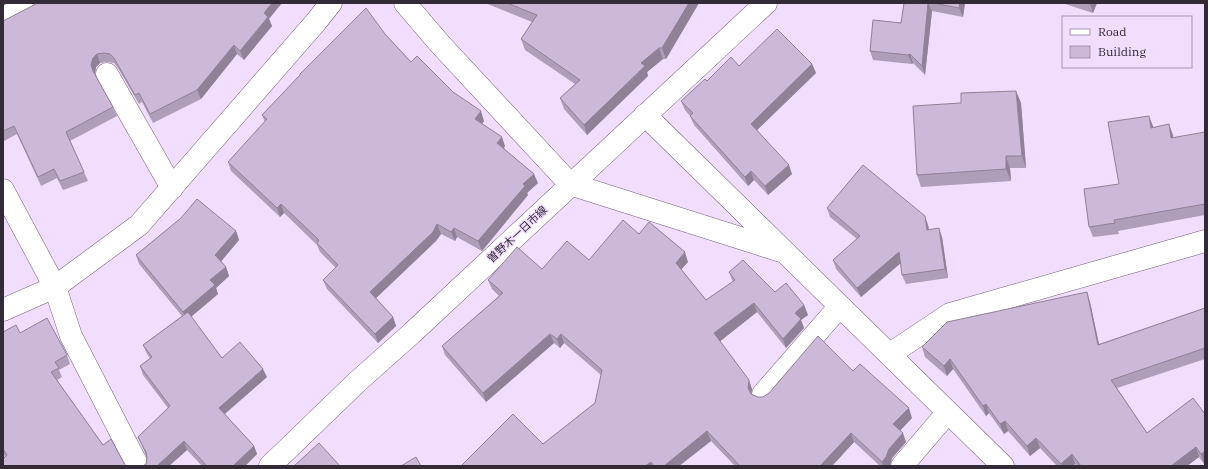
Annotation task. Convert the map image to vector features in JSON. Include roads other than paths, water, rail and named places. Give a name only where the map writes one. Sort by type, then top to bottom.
[{"type":"street","points":[[3,18],[32,3]]},
{"type":"street","points":[[3,310],[55,287],[139,226],[331,3]]},
{"type":"street","points":[[405,3],[440,44],[570,184],[785,252]]},
{"type":"street","name":"曽野木一日市線","points":[[270,466],[357,382],[766,3]]},
{"type":"street","points":[[107,74],[172,188]]},
{"type":"street","points":[[645,115],[1003,466]]},
{"type":"street","points":[[3,190],[55,287],[71,336],[138,466]]},
{"type":"street","points":[[890,354],[950,314],[1205,241]]},
{"type":"street","points":[[763,394],[840,306]]},
{"type":"street","points":[[902,466],[948,412]]}]
